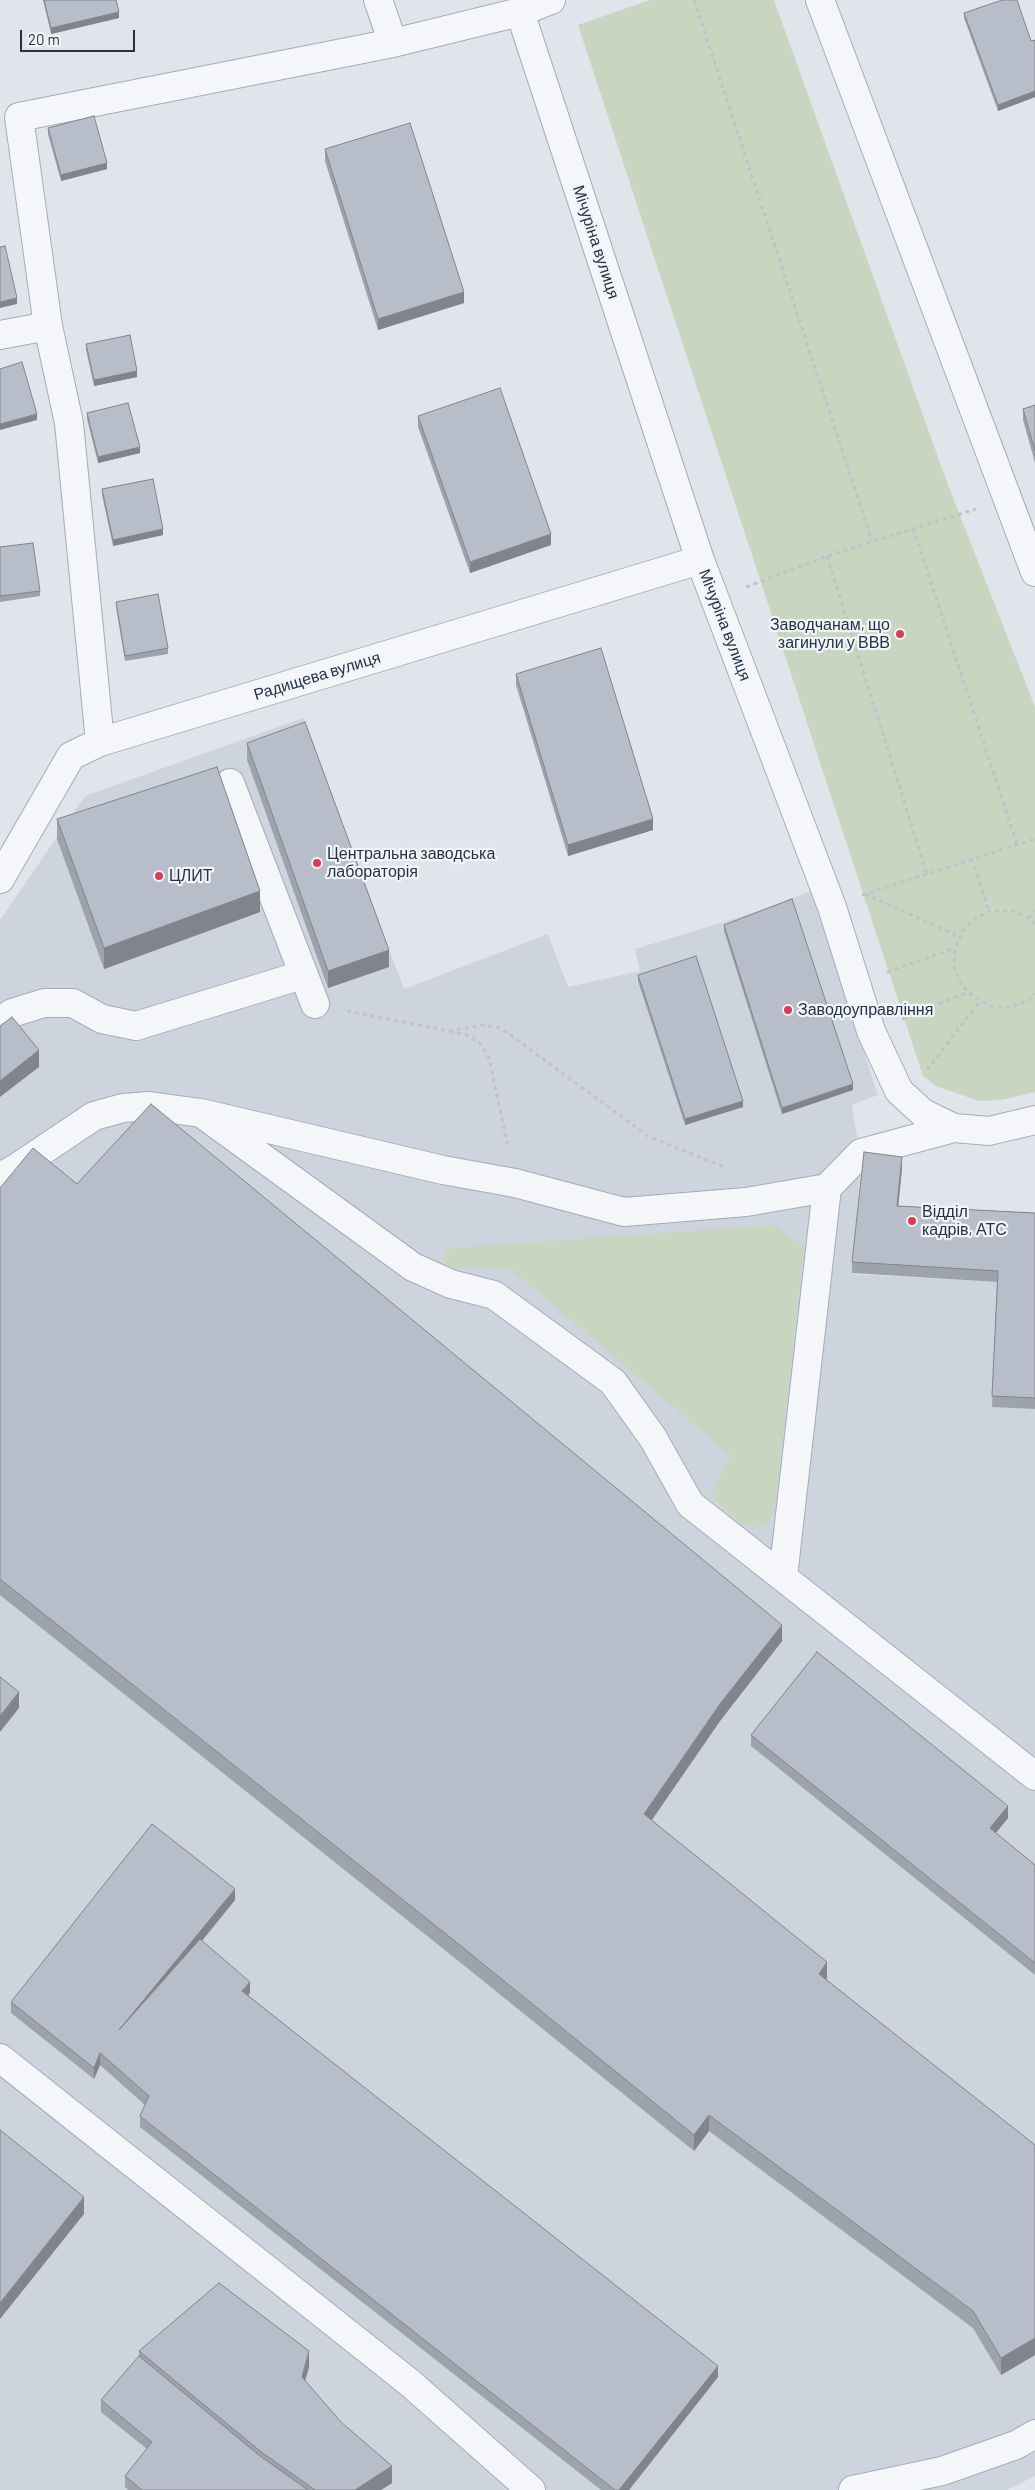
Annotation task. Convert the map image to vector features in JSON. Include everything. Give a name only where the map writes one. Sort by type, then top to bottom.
[{"type":"street","points":[[378,0],[393,42]]},
{"type":"street","points":[[100,742],[69,423],[48,326],[19,117],[393,42],[520,12],[551,0]]},
{"type":"street","points":[[820,0],[1035,572]]},
{"type":"street","name":"Мічуріна вулиця","points":[[520,12],[700,560],[832,907],[871,1031],[899,1091],[923,1113],[954,1128],[989,1131],[1035,1120]]},
{"type":"street","points":[[0,335],[48,326]]},
{"type":"street","name":"Радищева вулиця","points":[[0,879],[71,756],[100,742],[700,560]]},
{"type":"street","points":[[230,783],[302,975],[315,1004]]},
{"type":"street","points":[[0,1021],[12,1013],[44,1002],[73,1003],[102,1019],[136,1026],[302,975]]},
{"type":"street","points":[[0,1176],[18,1168],[94,1116],[123,1108],[149,1106],[201,1113],[443,1170],[515,1183],[624,1212],[746,1202],[827,1188],[861,1153],[954,1128]]},
{"type":"street","points":[[201,1113],[412,1267],[451,1284],[494,1295],[613,1382],[652,1438],[690,1504],[1035,1776]]},
{"type":"street","points":[[783,1576],[827,1188]]},
{"type":"street","points":[[0,2058],[410,2383],[531,2490]]},
{"type":"street","points":[[853,2490],[942,2471],[1016,2445],[1035,2434]]},
{"type":"path","points":[[694,0],[872,541]]},
{"type":"path","points":[[714,599],[827,556],[1008,499]]},
{"type":"path","points":[[913,528],[1017,844]]},
{"type":"path","points":[[827,556],[927,874]]},
{"type":"path","points":[[832,907],[865,894],[1035,839]]},
{"type":"path","points":[[972,859],[989,912]]},
{"type":"path","points":[[865,894],[960,937]]},
{"type":"path","points":[[1030,918],[1035,910]]},
{"type":"path","points":[[1035,924],[1030,918],[1013,911],[989,912],[976,918],[963,930],[955,948],[954,966],[962,986],[980,1000],[993,1006],[1012,1007],[1029,1000],[1035,994]]},
{"type":"path","points":[[856,983],[955,948]]},
{"type":"path","points":[[871,1031],[968,992]]},
{"type":"path","points":[[899,1091],[923,1076],[980,1000]]},
{"type":"path","points":[[315,1004],[470,1036],[481,1044],[489,1058],[515,1183]]},
{"type":"path","points":[[449,1031],[483,1025],[501,1028],[648,1136],[728,1168]]},
{"type":"shaded area","points":[[303,718],[404,989],[548,934],[568,987],[640,971],[635,949],[743,916],[812,891],[878,1095],[852,1105],[861,1161],[852,1274],[1035,1284],[1035,2476],[1007,2490],[0,2490],[0,920],[85,796]]},
{"type":"green space","points":[[650,0],[774,0],[948,485],[1035,707],[1035,1092],[1001,1100],[979,1101],[936,1086],[923,1076],[578,25]]},
{"type":"green space","points":[[774,1225],[804,1247],[775,1508],[770,1521],[765,1525],[754,1527],[742,1524],[711,1496],[730,1455],[512,1270],[449,1266],[443,1260],[443,1256],[451,1248]]},
{"type":"building","points":[[44,0],[116,0],[119,12],[51,28]]},
{"type":"building","points":[[1002,0],[1017,0],[1031,41],[1035,40],[1035,91],[998,105],[964,13]]},
{"type":"building","points":[[94,116],[107,163],[61,175],[48,128]]},
{"type":"building","points":[[410,123],[464,292],[378,319],[325,149]]},
{"type":"building","points":[[5,246],[17,298],[0,302],[0,247]]},
{"type":"building","points":[[130,335],[137,371],[94,380],[86,344]]},
{"type":"building","points":[[22,362],[37,414],[0,424],[0,369]]},
{"type":"building","points":[[500,388],[551,534],[470,562],[418,416]]},
{"type":"building","points":[[128,403],[140,447],[98,457],[87,413]]},
{"type":"building","points":[[1035,405],[1035,451],[1023,409]]},
{"type":"building","points":[[153,479],[163,529],[113,540],[102,489]]},
{"type":"building","points":[[33,543],[40,591],[0,596],[0,547]]},
{"type":"building","points":[[158,594],[168,648],[125,656],[116,602]]},
{"type":"building","points":[[601,648],[653,819],[568,845],[516,674]]},
{"type":"building","name":"Центральна заводська лабораторія","points":[[305,722],[389,950],[328,971],[247,743]]},
{"type":"building","name":"ЦЛИТ","points":[[217,767],[260,891],[104,948],[57,819]]},
{"type":"building","name":"Заводоуправління","points":[[792,899],[853,1084],[782,1108],[724,925]]},
{"type":"building","points":[[696,956],[743,1101],[685,1119],[638,975]]},
{"type":"building","points":[[12,1017],[39,1050],[0,1081],[0,1026]]},
{"type":"building","points":[[151,1104],[782,1625],[720,1704],[644,1814],[827,1962],[819,1974],[1035,2145],[1035,2338],[1001,2358],[973,2311],[709,2115],[694,2135],[456,1942],[0,1579],[0,1188],[33,1148],[77,1184]]},
{"type":"building","name":"Відділ кадрів, АТС","points":[[864,1152],[902,1157],[897,1206],[1035,1213],[1035,1398],[992,1396],[998,1271],[852,1262]]},
{"type":"building","points":[[817,1652],[1008,1806],[990,1828],[1035,1865],[1035,1963],[751,1735]]},
{"type":"building","points":[[0,1677],[19,1692],[0,1716]]},
{"type":"building","points":[[152,1824],[235,1889],[119,2030],[200,1939],[250,1982],[242,1991],[718,2366],[619,2490],[615,2490],[140,2116],[149,2096],[100,2053],[94,2068],[11,2002]]},
{"type":"building","points":[[0,2130],[84,2197],[0,2303]]},
{"type":"building","points":[[219,2283],[309,2351],[302,2377],[341,2422],[392,2466],[355,2490],[315,2490],[260,2451],[139,2351]]},
{"type":"building","points":[[139,2356],[260,2456],[308,2490],[142,2490],[125,2476],[152,2442],[101,2400]]},
{"type":"place","name":"Заводчанам, що загинули у ВВВ","points":[[900,634]]},
{"type":"place","name":"Центральна заводська лабораторія","points":[[317,863]]},
{"type":"place","name":"ЦЛИТ","points":[[159,876]]},
{"type":"place","name":"Заводоуправління","points":[[788,1010]]},
{"type":"place","name":"Відділ кадрів, АТС","points":[[912,1221]]}]
